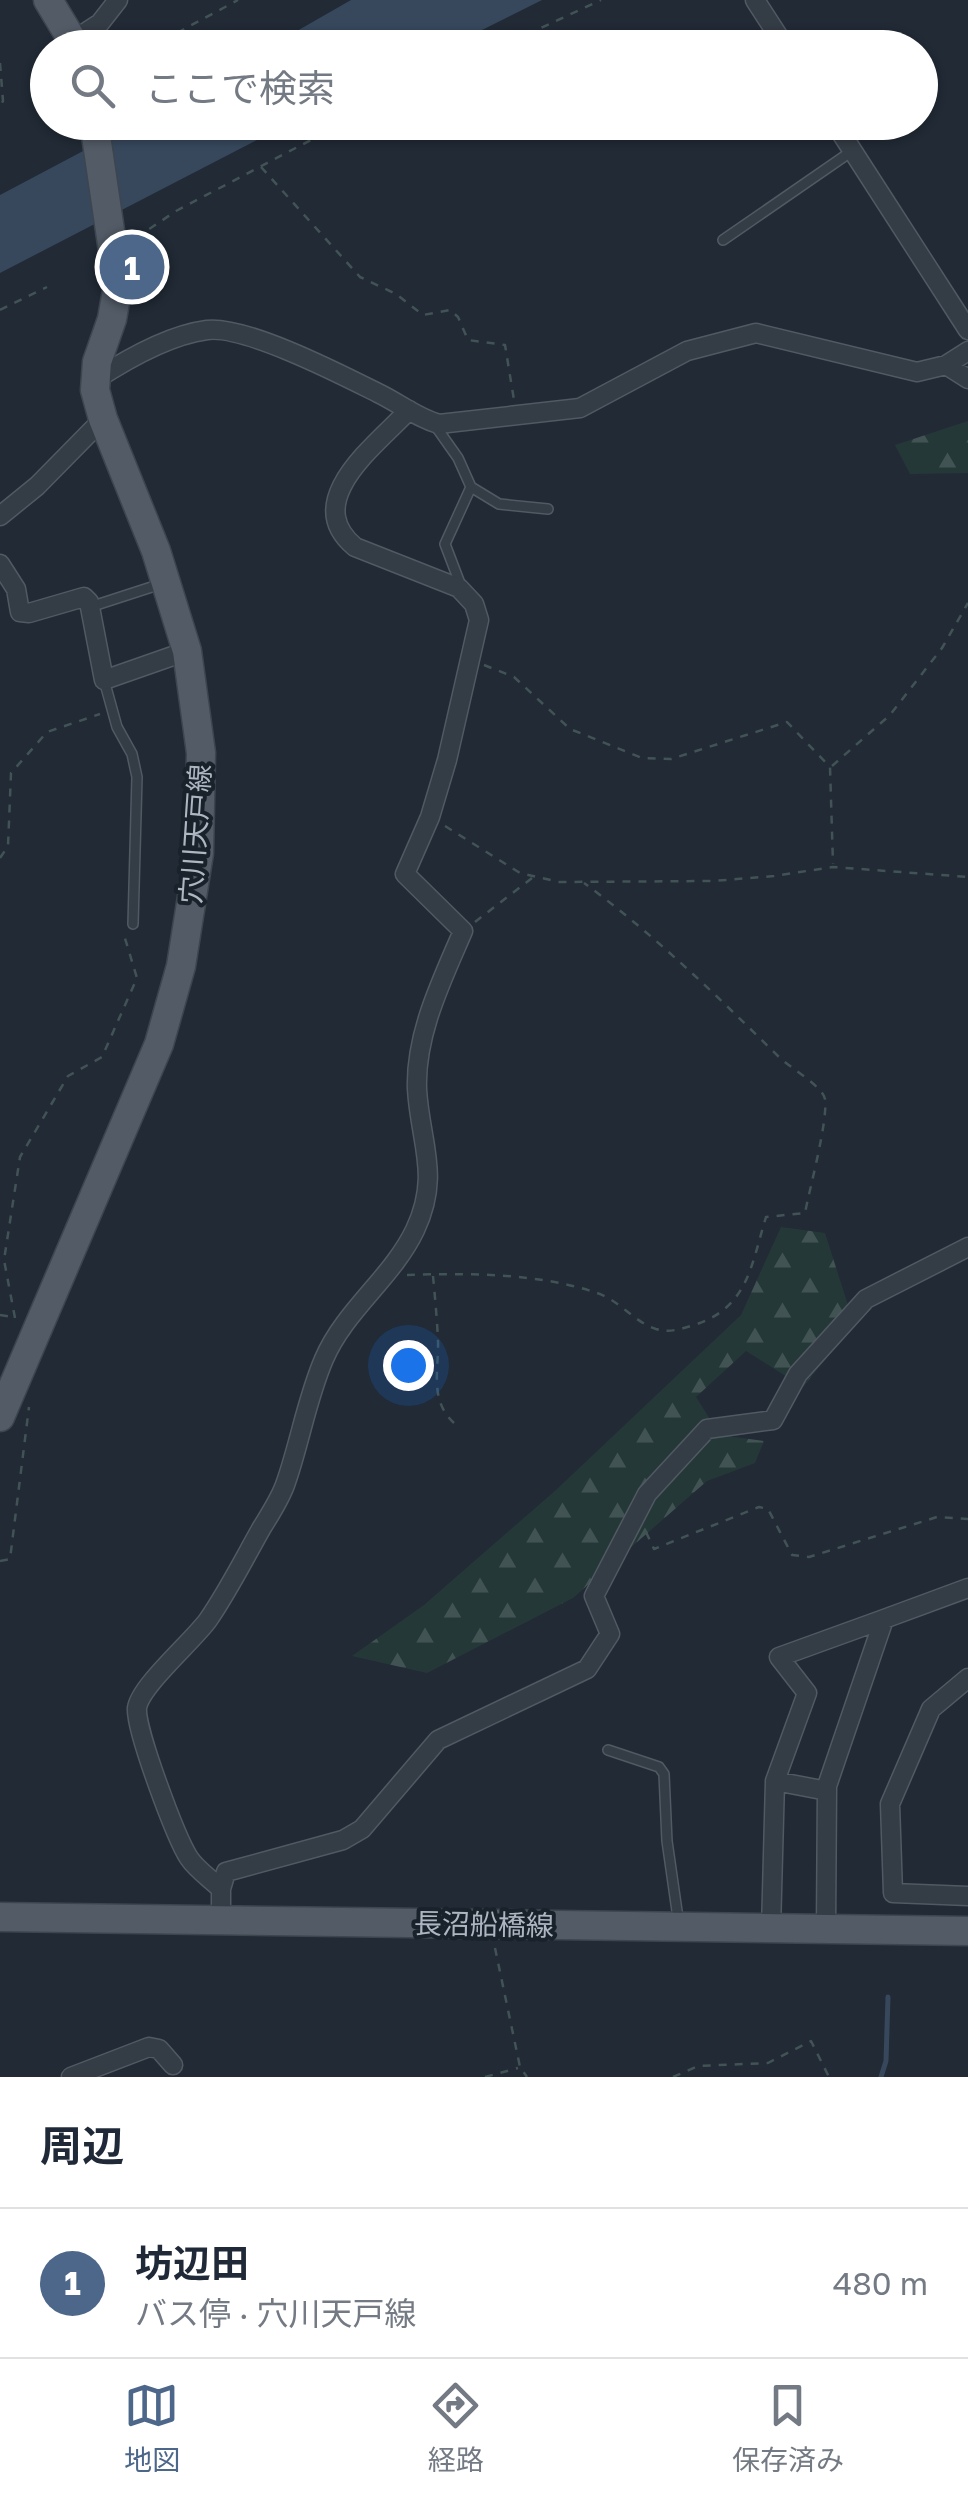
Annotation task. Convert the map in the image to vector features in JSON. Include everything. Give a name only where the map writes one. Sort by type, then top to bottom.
[{"type":"main road","points":[[48,0],[66,30]]},
{"type":"main road","name":"穴川天戸線","points":[[0,1417],[147,1073],[174,997],[193,898],[201,808],[201,753],[187,651],[167,582],[103,419],[95,380],[118,285],[119,240],[98,140]]},
{"type":"main road","name":"長沼船橋線","points":[[0,1917],[968,1932]]},
{"type":"street","points":[[92,30],[118,0]]},
{"type":"street","points":[[755,0],[774,30]]},
{"type":"street","points":[[845,140],[968,330]]},
{"type":"street","points":[[95,380],[178,338],[208,330],[232,331],[343,376],[440,424],[580,408],[687,352],[756,333],[916,372],[946,365],[968,350]]},
{"type":"street","points":[[946,365],[968,379]]},
{"type":"street","points":[[221,1889],[191,1862],[178,1838],[140,1730],[137,1707],[146,1690],[206,1623],[230,1584],[285,1487],[324,1360],[340,1328],[402,1256],[418,1224],[428,1184],[428,1152],[418,1089],[422,1040],[464,931],[405,874],[430,817],[448,760],[479,620],[474,604],[459,588],[355,546],[342,535],[334,519],[336,493],[408,410]]},
{"type":"street","points":[[0,516],[37,486],[103,419]]},
{"type":"street","points":[[0,564],[16,590],[20,612],[29,613],[84,597],[90,606],[104,680],[187,651]]},
{"type":"street","points":[[221,1921],[221,1889],[226,1872],[344,1840],[362,1828],[438,1740],[587,1668],[610,1634],[594,1596],[647,1494],[707,1430],[773,1420],[798,1374],[866,1300],[968,1247]]},
{"type":"street","points":[[771,1928],[775,1781],[808,1694],[778,1657],[968,1588]]},
{"type":"street","points":[[826,1930],[827,1791],[884,1619]]},
{"type":"street","points":[[968,1678],[931,1709],[890,1804],[893,1894],[968,1896]]},
{"type":"street","points":[[775,1781],[827,1791]]},
{"type":"street","points":[[70,2077],[149,2046],[159,2049],[173,2065]]},
{"type":"lane","points":[[723,240],[852,151]]},
{"type":"lane","points":[[432,422],[458,458],[471,488],[500,504],[548,508]]},
{"type":"lane","points":[[464,594],[445,544],[471,488]]},
{"type":"lane","points":[[90,606],[167,582]]},
{"type":"lane","points":[[104,680],[137,777],[133,924]]},
{"type":"lane","points":[[608,1750],[660,1767],[664,1774],[667,1841],[679,1927]]},
{"type":"path","points":[[182,30],[238,0]]},
{"type":"path","points":[[537,30],[601,0]]},
{"type":"path","points":[[0,62],[0,106]]},
{"type":"path","points":[[119,240],[310,140]]},
{"type":"path","points":[[260,166],[360,277],[396,294],[422,315],[450,310],[458,316],[468,340],[505,345],[517,417]]},
{"type":"path","points":[[0,310],[46,287]]},
{"type":"path","points":[[830,767],[890,715],[942,648],[968,602]]},
{"type":"path","points":[[470,658],[514,677],[570,729],[642,758],[670,759],[787,722],[830,767],[833,866]]},
{"type":"path","points":[[0,858],[8,846],[11,773],[47,732],[112,710]]},
{"type":"path","points":[[430,817],[503,864],[533,877],[584,883],[714,881],[833,866],[968,877]]},
{"type":"path","points":[[464,931],[533,877]]},
{"type":"path","points":[[385,1276],[493,1273],[600,1294],[642,1322],[676,1331],[714,1319],[730,1307],[748,1276],[766,1218],[805,1213],[823,1116],[825,1098],[821,1088],[796,1074],[712,991],[584,883]]},
{"type":"path","points":[[15,1318],[4,1260],[20,1157],[68,1076],[102,1057],[137,978],[123,936],[133,924]]},
{"type":"path","points":[[433,1274],[438,1354],[434,1377],[439,1401],[454,1423]]},
{"type":"path","points":[[0,1561],[10,1559],[31,1394]]},
{"type":"path","points":[[637,1512],[654,1549],[759,1507],[768,1509],[792,1555],[809,1556],[937,1518],[968,1519]]},
{"type":"path","points":[[490,1924],[520,2067],[526,2077]]},
{"type":"path","points":[[673,2077],[698,2066],[768,2063],[811,2041],[829,2077]]},
{"type":"path","points":[[485,2077],[520,2067]]},
{"type":"green space","points":[[968,421],[968,473],[910,474],[895,445]]},
{"type":"green space","points":[[781,1227],[825,1233],[854,1324],[803,1387],[746,1351],[696,1397],[720,1435],[764,1441],[755,1463],[707,1481],[573,1598],[427,1673],[352,1656],[424,1605],[556,1490],[741,1315]]},
{"type":"water","points":[[351,0],[542,0],[482,30],[299,30]]},
{"type":"water","points":[[104,140],[257,140],[0,273],[0,195]]},
{"type":"waterway","points":[[881,2077],[886,2061],[888,1997]]},
{"type":"place","name":"坊辺田","points":[[132,267]]}]
